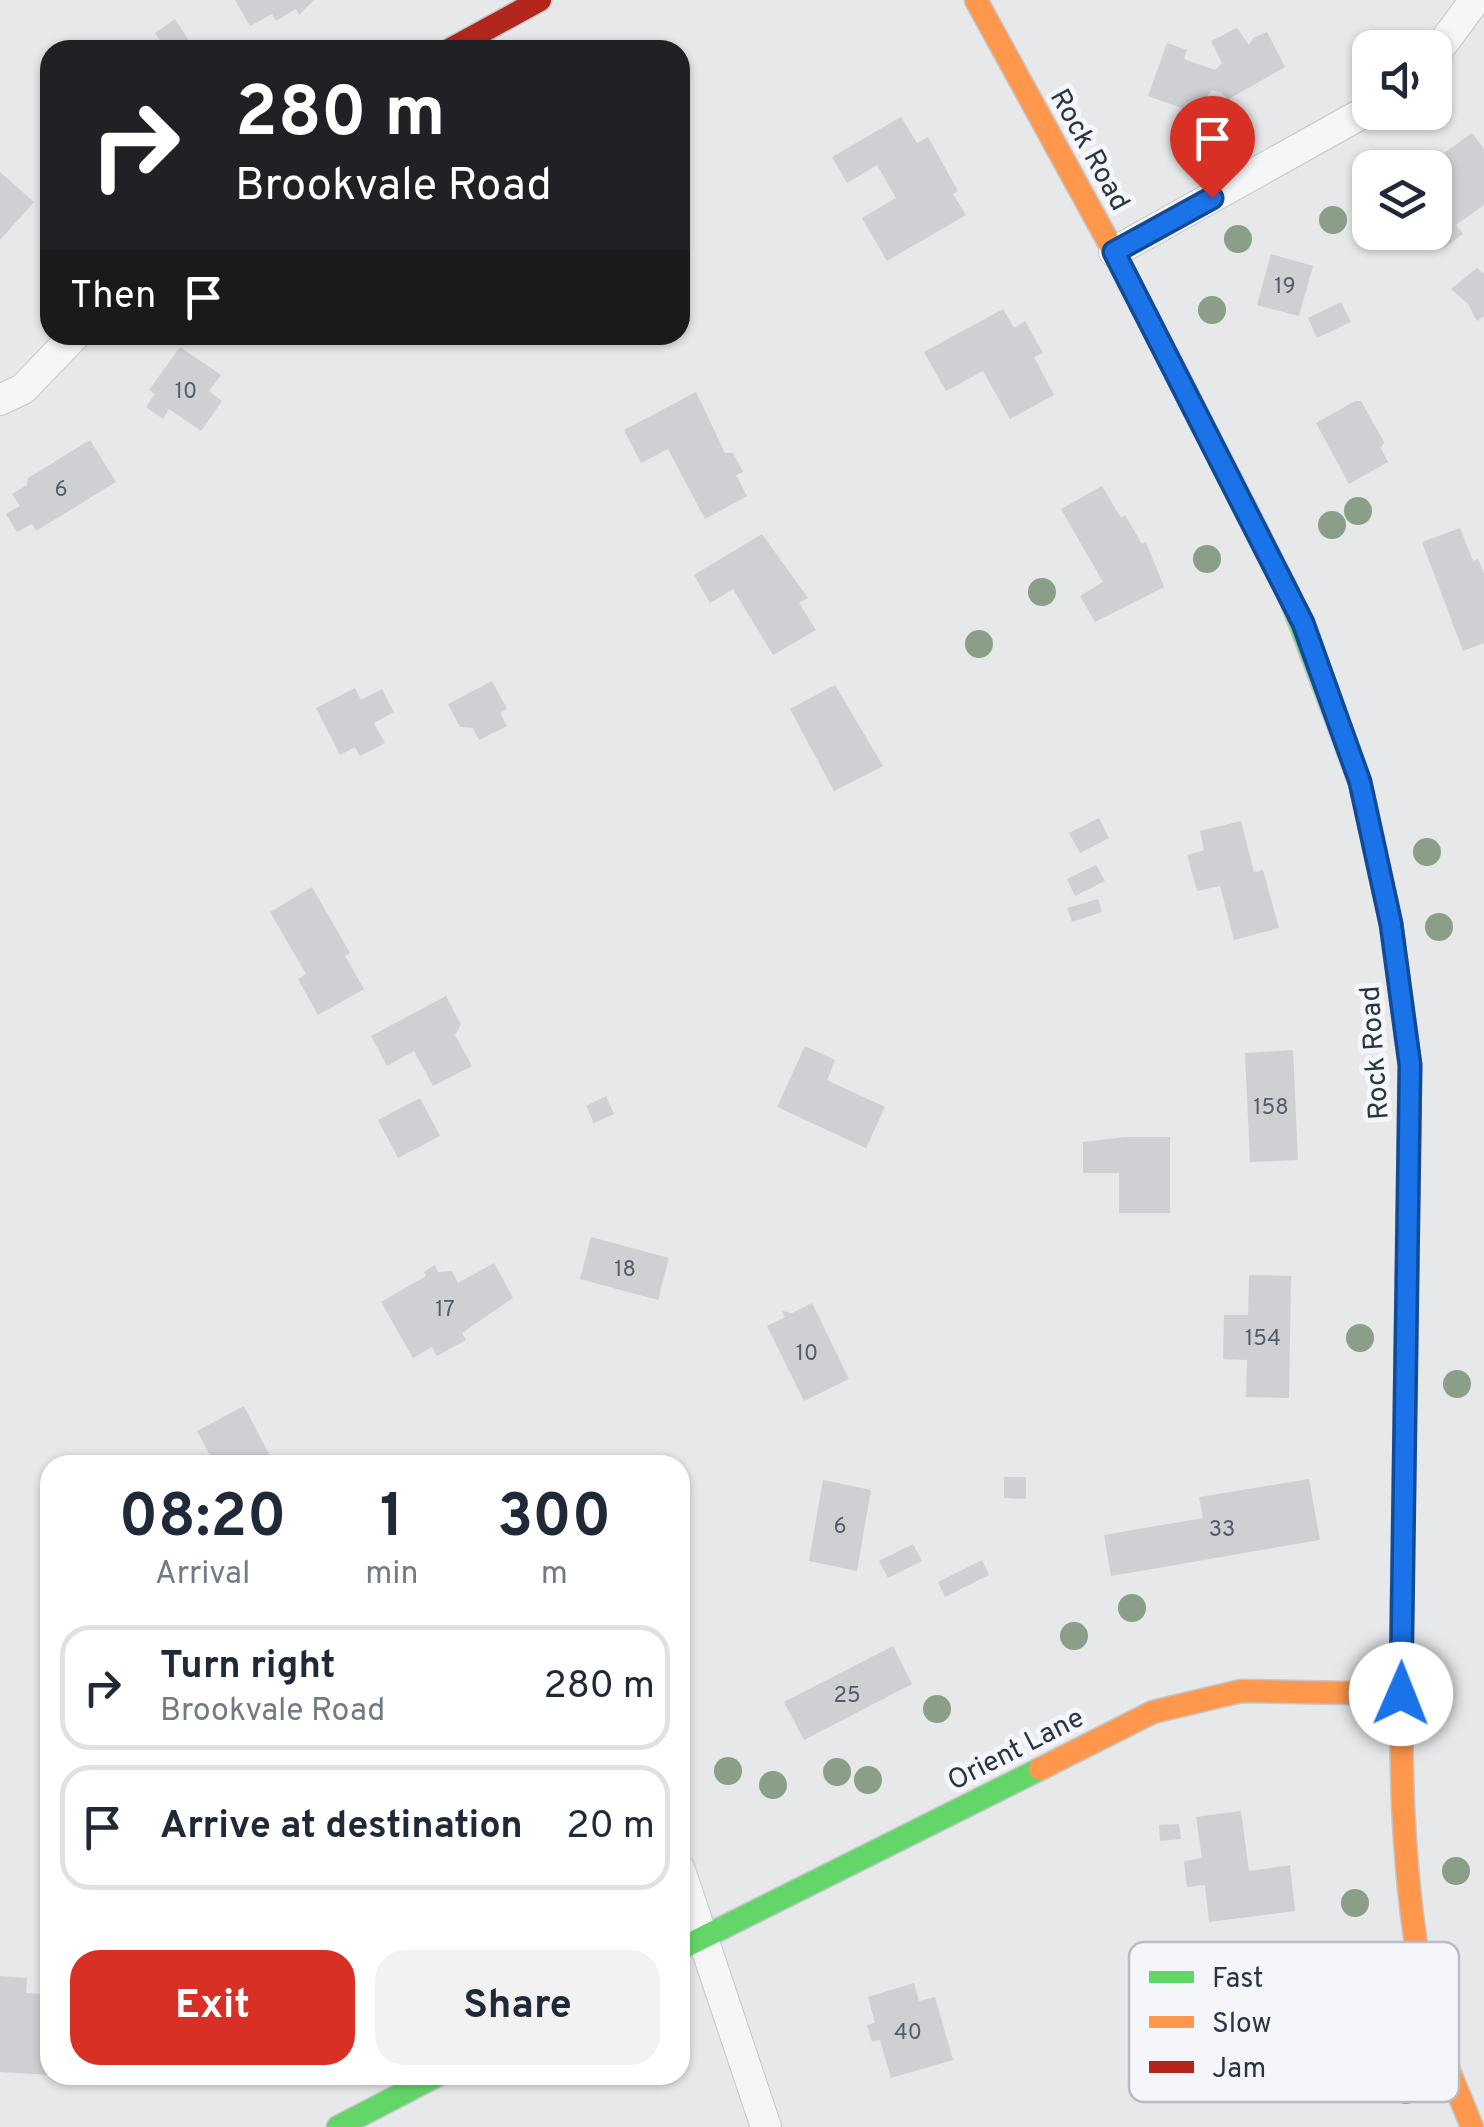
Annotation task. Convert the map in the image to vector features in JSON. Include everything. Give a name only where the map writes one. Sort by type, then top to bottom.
[{"type":"street","points":[[467,40],[540,0]]},
{"type":"street","name":"Rock Road","points":[[976,0],[1114,252],[1303,623],[1360,782],[1391,924],[1410,1065],[1401,1694],[1416,1942]]},
{"type":"street","points":[[1452,31],[1475,0]]},
{"type":"street","points":[[1114,252],[1352,119]]},
{"type":"street","points":[[0,400],[23,389],[65,345]]},
{"type":"street","name":"Orient Lane","points":[[692,1943],[1153,1712],[1241,1691],[1401,1694]]},
{"type":"street","points":[[692,1943],[766,2127]]},
{"type":"street","points":[[338,2127],[419,2085]]},
{"type":"street","name":"Rock Road","points":[[1459,2093],[1472,2127]]},
{"type":"building","points":[[235,0],[314,0],[299,15],[296,9],[276,21],[272,14],[250,26]]},
{"type":"building","points":[[175,19],[189,40],[160,40],[155,33]]},
{"type":"building","points":[[1237,28],[1249,45],[1253,38],[1267,32],[1285,67],[1227,100],[1222,93],[1212,90],[1196,113],[1148,96],[1167,43],[1187,50],[1184,59],[1215,70],[1222,63],[1211,41]]},
{"type":"building","points":[[901,117],[917,143],[928,137],[958,191],[953,194],[966,215],[887,261],[862,218],[896,198],[877,165],[847,183],[832,157]]},
{"type":"building","points":[[1472,133],[1484,149],[1484,205],[1456,225],[1463,234],[1452,242],[1452,150],[1449,150]]},
{"type":"building","points":[[0,172],[34,202],[0,240]]},
{"type":"building","points":[[1271,254],[1313,266],[1299,316],[1257,305]]},
{"type":"building","points":[[1477,268],[1484,274],[1484,316],[1477,321],[1468,304],[1451,289]]},
{"type":"building","points":[[1341,302],[1351,322],[1317,338],[1308,318]]},
{"type":"building","points":[[1003,309],[1014,328],[1025,321],[1043,353],[1034,357],[1054,395],[1010,419],[983,371],[946,391],[924,352]]},
{"type":"building","points":[[180,347],[221,375],[209,391],[222,401],[201,431],[169,409],[163,419],[146,407],[155,394],[149,390]]},
{"type":"building","points":[[696,392],[725,453],[733,453],[743,472],[736,475],[747,496],[705,519],[668,449],[641,463],[624,430]]},
{"type":"building","points":[[1361,401],[1384,442],[1381,448],[1388,462],[1349,484],[1316,423]]},
{"type":"building","points":[[90,440],[116,482],[36,531],[32,524],[17,532],[6,514],[20,506],[12,494],[27,485],[28,478]]},
{"type":"building","points":[[1102,486],[1121,518],[1125,515],[1142,544],[1146,542],[1164,587],[1095,622],[1080,596],[1103,582],[1061,509]]},
{"type":"building","points":[[1460,528],[1473,561],[1478,559],[1484,574],[1484,643],[1463,651],[1422,542]]},
{"type":"building","points":[[762,534],[808,598],[799,603],[816,630],[773,655],[733,589],[710,603],[694,575]]},
{"type":"building","points":[[492,681],[507,709],[500,713],[507,726],[479,740],[473,728],[460,727],[448,704]]},
{"type":"building","points":[[835,685],[883,766],[834,791],[790,709]]},
{"type":"building","points":[[355,688],[361,700],[382,689],[394,712],[374,723],[385,743],[360,756],[355,747],[340,755],[316,708]]},
{"type":"building","points":[[1099,818],[1109,838],[1080,853],[1069,833]]},
{"type":"building","points":[[1241,821],[1254,872],[1263,870],[1279,928],[1234,940],[1220,886],[1197,891],[1187,855],[1204,850],[1200,831]]},
{"type":"building","points":[[1096,865],[1105,881],[1075,896],[1067,879]]},
{"type":"building","points":[[312,887],[350,953],[345,956],[364,989],[318,1015],[298,979],[306,974],[270,912]]},
{"type":"building","points":[[1098,899],[1102,912],[1072,922],[1067,908]]},
{"type":"building","points":[[446,996],[461,1025],[455,1035],[472,1066],[433,1086],[414,1051],[387,1066],[371,1036]]},
{"type":"building","points":[[805,1046],[835,1060],[827,1080],[885,1107],[866,1148],[777,1107]]},
{"type":"building","points":[[1293,1050],[1298,1160],[1250,1162],[1245,1053]]},
{"type":"building","points":[[606,1096],[614,1114],[594,1123],[586,1106]]},
{"type":"building","points":[[420,1098],[440,1136],[398,1158],[378,1120]]},
{"type":"building","points":[[1170,1137],[1170,1213],[1119,1213],[1119,1173],[1083,1173],[1083,1142]]},
{"type":"building","points":[[591,1237],[669,1258],[658,1300],[580,1279]]},
{"type":"building","points":[[494,1263],[513,1298],[462,1333],[466,1340],[437,1356],[432,1347],[413,1358],[381,1302],[426,1276],[424,1272],[435,1265],[438,1272],[452,1271],[458,1283]]},
{"type":"building","points":[[1249,1275],[1291,1276],[1289,1398],[1246,1397],[1247,1360],[1223,1359],[1224,1315],[1248,1315]]},
{"type":"building","points":[[812,1303],[849,1379],[804,1401],[767,1326],[785,1317],[782,1311],[792,1313]]},
{"type":"building","points":[[244,1406],[269,1455],[210,1455],[197,1431]]},
{"type":"building","points":[[1004,1477],[1026,1477],[1026,1499],[1004,1498]]},
{"type":"building","points":[[1309,1479],[1320,1540],[1111,1576],[1104,1535],[1203,1518],[1199,1497]]},
{"type":"building","points":[[823,1480],[871,1490],[857,1571],[809,1561]]},
{"type":"building","points":[[913,1544],[922,1561],[888,1578],[879,1561]]},
{"type":"building","points":[[982,1560],[989,1575],[945,1597],[938,1582]]},
{"type":"building","points":[[893,1646],[912,1684],[804,1740],[784,1702]]},
{"type":"building","points":[[1241,1811],[1249,1871],[1290,1865],[1295,1911],[1209,1922],[1205,1885],[1187,1887],[1184,1861],[1202,1858],[1196,1817]]},
{"type":"building","points":[[1179,1824],[1181,1839],[1160,1841],[1159,1825]]},
{"type":"building","points":[[0,1976],[27,1978],[26,1993],[40,1994],[40,2074],[0,2072]]},
{"type":"building","points":[[914,1983],[919,2001],[935,1997],[953,2060],[891,2078],[880,2040],[872,2042],[867,2025],[875,2023],[868,1997]]},
{"type":"traffic: fast","points":[[1244,505],[1288,592],[1360,782],[1391,924]]},
{"type":"traffic: fast","points":[[690,1944],[1040,1769]]},
{"type":"traffic: fast","points":[[338,2127],[419,2085]]},
{"type":"traffic: slow","points":[[976,0],[1114,252],[1244,505]]},
{"type":"traffic: slow","points":[[1402,1600],[1403,1807],[1416,1942]]},
{"type":"traffic: slow","points":[[1040,1769],[1153,1712],[1241,1691],[1401,1694]]},
{"type":"traffic: slow","points":[[1459,2095],[1472,2127]]},
{"type":"traffic: jam","points":[[467,40],[540,0]]},
{"type":"traffic: jam","points":[[1391,924],[1410,1065],[1402,1600]]},
{"type":"route","points":[[1212,198],[1114,252],[1303,623],[1360,782],[1391,924],[1410,1065],[1401,1694]]}]
